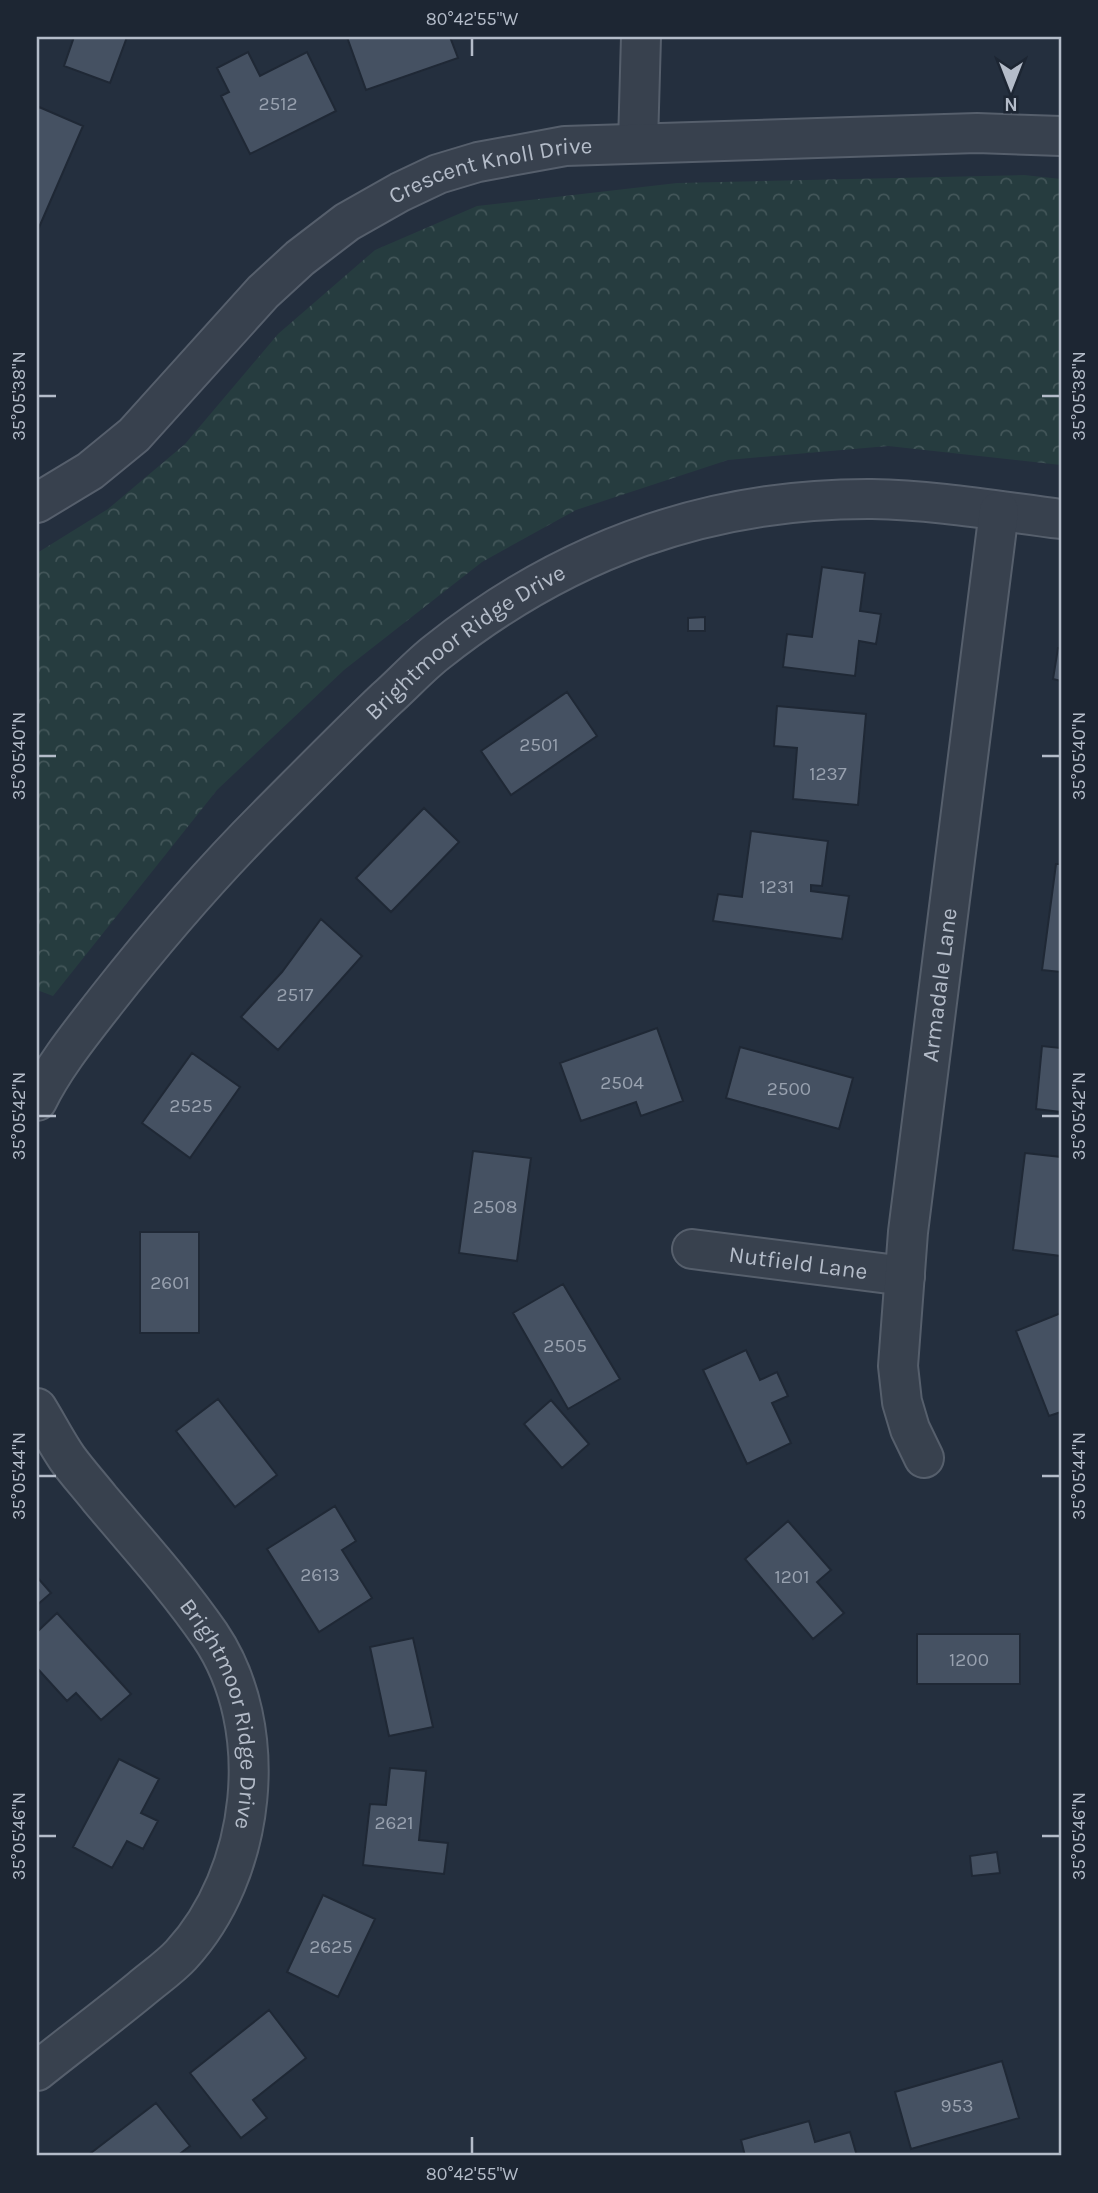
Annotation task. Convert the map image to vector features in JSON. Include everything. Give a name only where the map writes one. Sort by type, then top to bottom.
[{"type":"street","points":[[638,143],[641,37]]},
{"type":"street","name":"Crescent Knoll Drive","points":[[37,503],[90,471],[134,435],[263,292],[300,258],[347,222],[438,174],[478,162],[565,146],[977,133],[1061,136]]},
{"type":"street","name":"Brightmoor Ridge Drive","points":[[37,1101],[43,1088],[88,1024],[140,958],[243,841],[434,654],[486,614],[549,577],[604,551],[678,523],[772,505],[870,499],[939,503],[1061,519]]},
{"type":"street","name":"Armadale Lane","points":[[924,1458],[910,1429],[902,1402],[898,1366],[908,1232],[999,511]]},
{"type":"street","name":"Nutfield Lane","points":[[692,1249],[905,1276]]},
{"type":"street","name":"Brightmoor Ridge Drive","points":[[37,1408],[67,1458],[165,1576],[217,1647],[229,1670],[242,1713],[248,1757],[249,1796],[232,1873],[221,1900],[204,1926],[180,1956],[37,2071]]},
{"type":"green space","points":[[1024,175],[1061,179],[1061,465],[888,446],[728,460],[576,510],[482,562],[344,670],[217,790],[53,996],[37,990],[37,553],[108,509],[185,444],[278,334],[375,250],[477,206],[677,183]]},
{"type":"building","points":[[74,37],[127,37],[110,83],[64,66]]},
{"type":"building","points":[[347,37],[450,37],[458,58],[366,90]]},
{"type":"building","points":[[248,52],[260,76],[307,52],[336,111],[250,154],[221,96],[229,92],[217,68]]},
{"type":"building","points":[[39,107],[83,126],[37,232],[37,112]]},
{"type":"building","points":[[822,567],[865,573],[860,611],[881,614],[876,644],[859,641],[855,676],[783,667],[787,634],[812,637]]},
{"type":"building","points":[[705,617],[705,631],[688,631],[688,618]]},
{"type":"building","points":[[1058,648],[1061,648],[1061,681],[1053,679]]},
{"type":"building","points":[[567,692],[597,736],[511,795],[481,751]]},
{"type":"building","points":[[777,706],[866,714],[858,805],[793,799],[797,748],[774,746]]},
{"type":"building","points":[[424,808],[459,842],[391,912],[356,878]]},
{"type":"building","points":[[751,831],[828,841],[822,886],[811,885],[811,891],[849,896],[842,939],[713,921],[718,894],[742,897]]},
{"type":"building","points":[[1056,864],[1061,864],[1061,972],[1042,970]]},
{"type":"building","points":[[321,919],[362,956],[278,1050],[241,1017],[282,972]]},
{"type":"building","points":[[657,1028],[683,1101],[641,1116],[636,1102],[581,1121],[560,1063]]},
{"type":"building","points":[[1061,1031],[1061,1112],[1036,1109],[1042,1046],[1060,1048]]},
{"type":"building","points":[[740,1047],[853,1078],[839,1129],[726,1098]]},
{"type":"building","points":[[192,1053],[240,1087],[190,1158],[142,1123]]},
{"type":"building","points":[[473,1151],[531,1158],[517,1261],[459,1253]]},
{"type":"building","points":[[1025,1153],[1061,1157],[1061,1256],[1013,1250]]},
{"type":"building","points":[[140,1232],[199,1232],[199,1333],[140,1333]]},
{"type":"building","points":[[563,1284],[620,1379],[568,1409],[513,1313]]},
{"type":"building","points":[[1061,1313],[1061,1412],[1049,1416],[1016,1331]]},
{"type":"building","points":[[746,1350],[760,1380],[777,1372],[788,1396],[772,1403],[791,1443],[747,1464],[703,1370]]},
{"type":"building","points":[[218,1399],[277,1475],[235,1507],[176,1431]]},
{"type":"building","points":[[551,1400],[589,1444],[562,1468],[524,1424]]},
{"type":"building","points":[[335,1506],[356,1541],[342,1550],[372,1598],[319,1632],[267,1549]]},
{"type":"building","points":[[788,1521],[831,1570],[817,1582],[844,1613],[813,1639],[745,1559]]},
{"type":"building","points":[[37,1577],[51,1593],[37,1605]]},
{"type":"building","points":[[57,1613],[131,1694],[101,1720],[76,1693],[67,1701],[37,1668],[37,1632]]},
{"type":"building","points":[[917,1634],[1020,1634],[1020,1684],[917,1684]]},
{"type":"building","points":[[413,1638],[433,1727],[389,1736],[370,1647]]},
{"type":"building","points":[[119,1759],[159,1779],[141,1813],[158,1821],[143,1849],[127,1841],[112,1868],[73,1847]]},
{"type":"building","points":[[390,1768],[426,1771],[419,1840],[448,1843],[444,1874],[363,1865],[370,1804],[386,1805]]},
{"type":"building","points":[[997,1852],[1000,1873],[972,1876],[970,1856]]},
{"type":"building","points":[[323,1895],[375,1919],[338,1997],[287,1972]]},
{"type":"building","points":[[269,2010],[306,2058],[253,2100],[267,2118],[241,2138],[190,2073]]},
{"type":"building","points":[[1002,2061],[1019,2118],[911,2149],[895,2092]]},
{"type":"building","points":[[156,2103],[190,2146],[177,2156],[87,2156]]},
{"type":"building","points":[[809,2121],[815,2142],[850,2132],[857,2156],[745,2156],[741,2140]]}]
